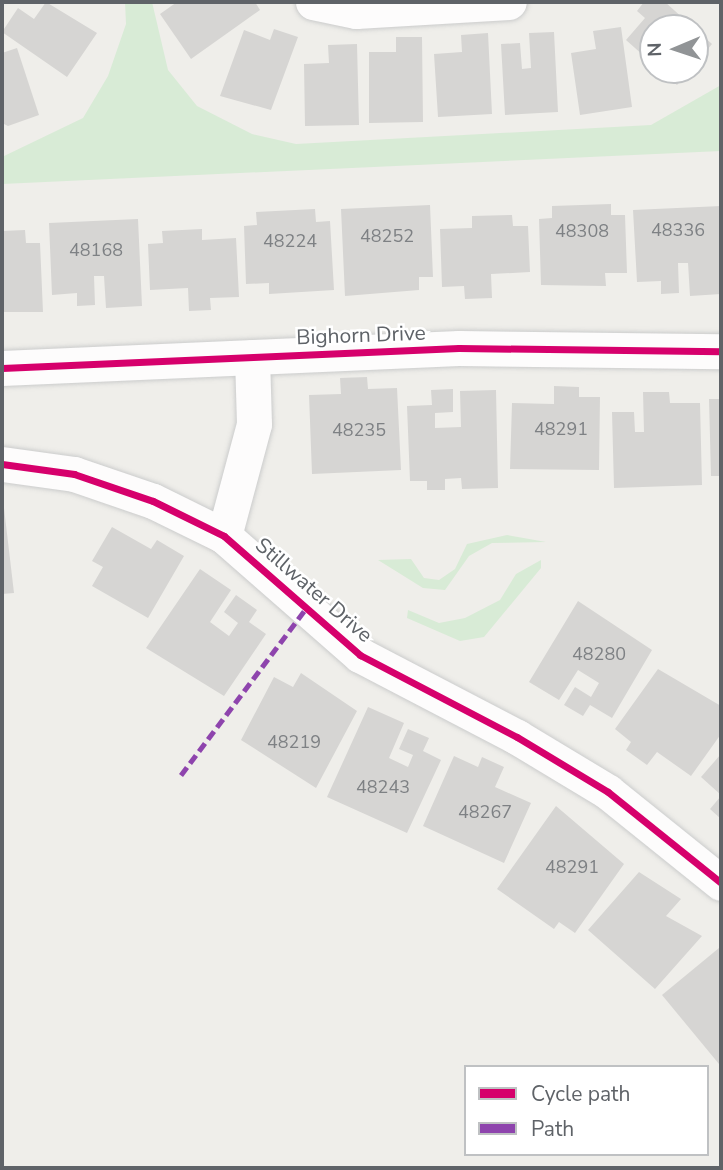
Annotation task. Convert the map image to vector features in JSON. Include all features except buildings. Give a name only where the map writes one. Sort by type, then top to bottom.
[{"type":"street","points":[[313,2],[356,11],[509,2]]},
{"type":"street","name":"Bighorn Drive","points":[[2,368],[570,345],[721,351]]},
{"type":"street","points":[[224,536],[254,424],[252,357]]},
{"type":"street","name":"Stillwater Drive","points":[[2,464],[74,474],[153,501],[224,536],[360,655],[517,737],[608,793],[721,883]]},
{"type":"green space","points":[[125,2],[152,2],[168,70],[197,106],[252,134],[296,144],[651,125],[721,85],[721,151],[2,184],[2,157],[83,118],[108,76],[126,24]]},
{"type":"green space","points":[[507,535],[546,542],[492,543],[469,556],[445,590],[423,588],[378,560],[411,559],[424,578],[439,580],[455,569],[467,544]]},
{"type":"green space","points":[[541,560],[541,568],[484,637],[460,641],[407,618],[408,610],[439,623],[465,618],[500,600],[516,574]]},
{"type":"marked path","points":[[181,775],[308,606]]},
{"type":"cycle path","points":[[2,368],[459,348],[721,351]]},
{"type":"cycle path","points":[[2,464],[74,474],[153,501],[224,536],[360,655],[517,737],[608,792],[721,883]]}]
